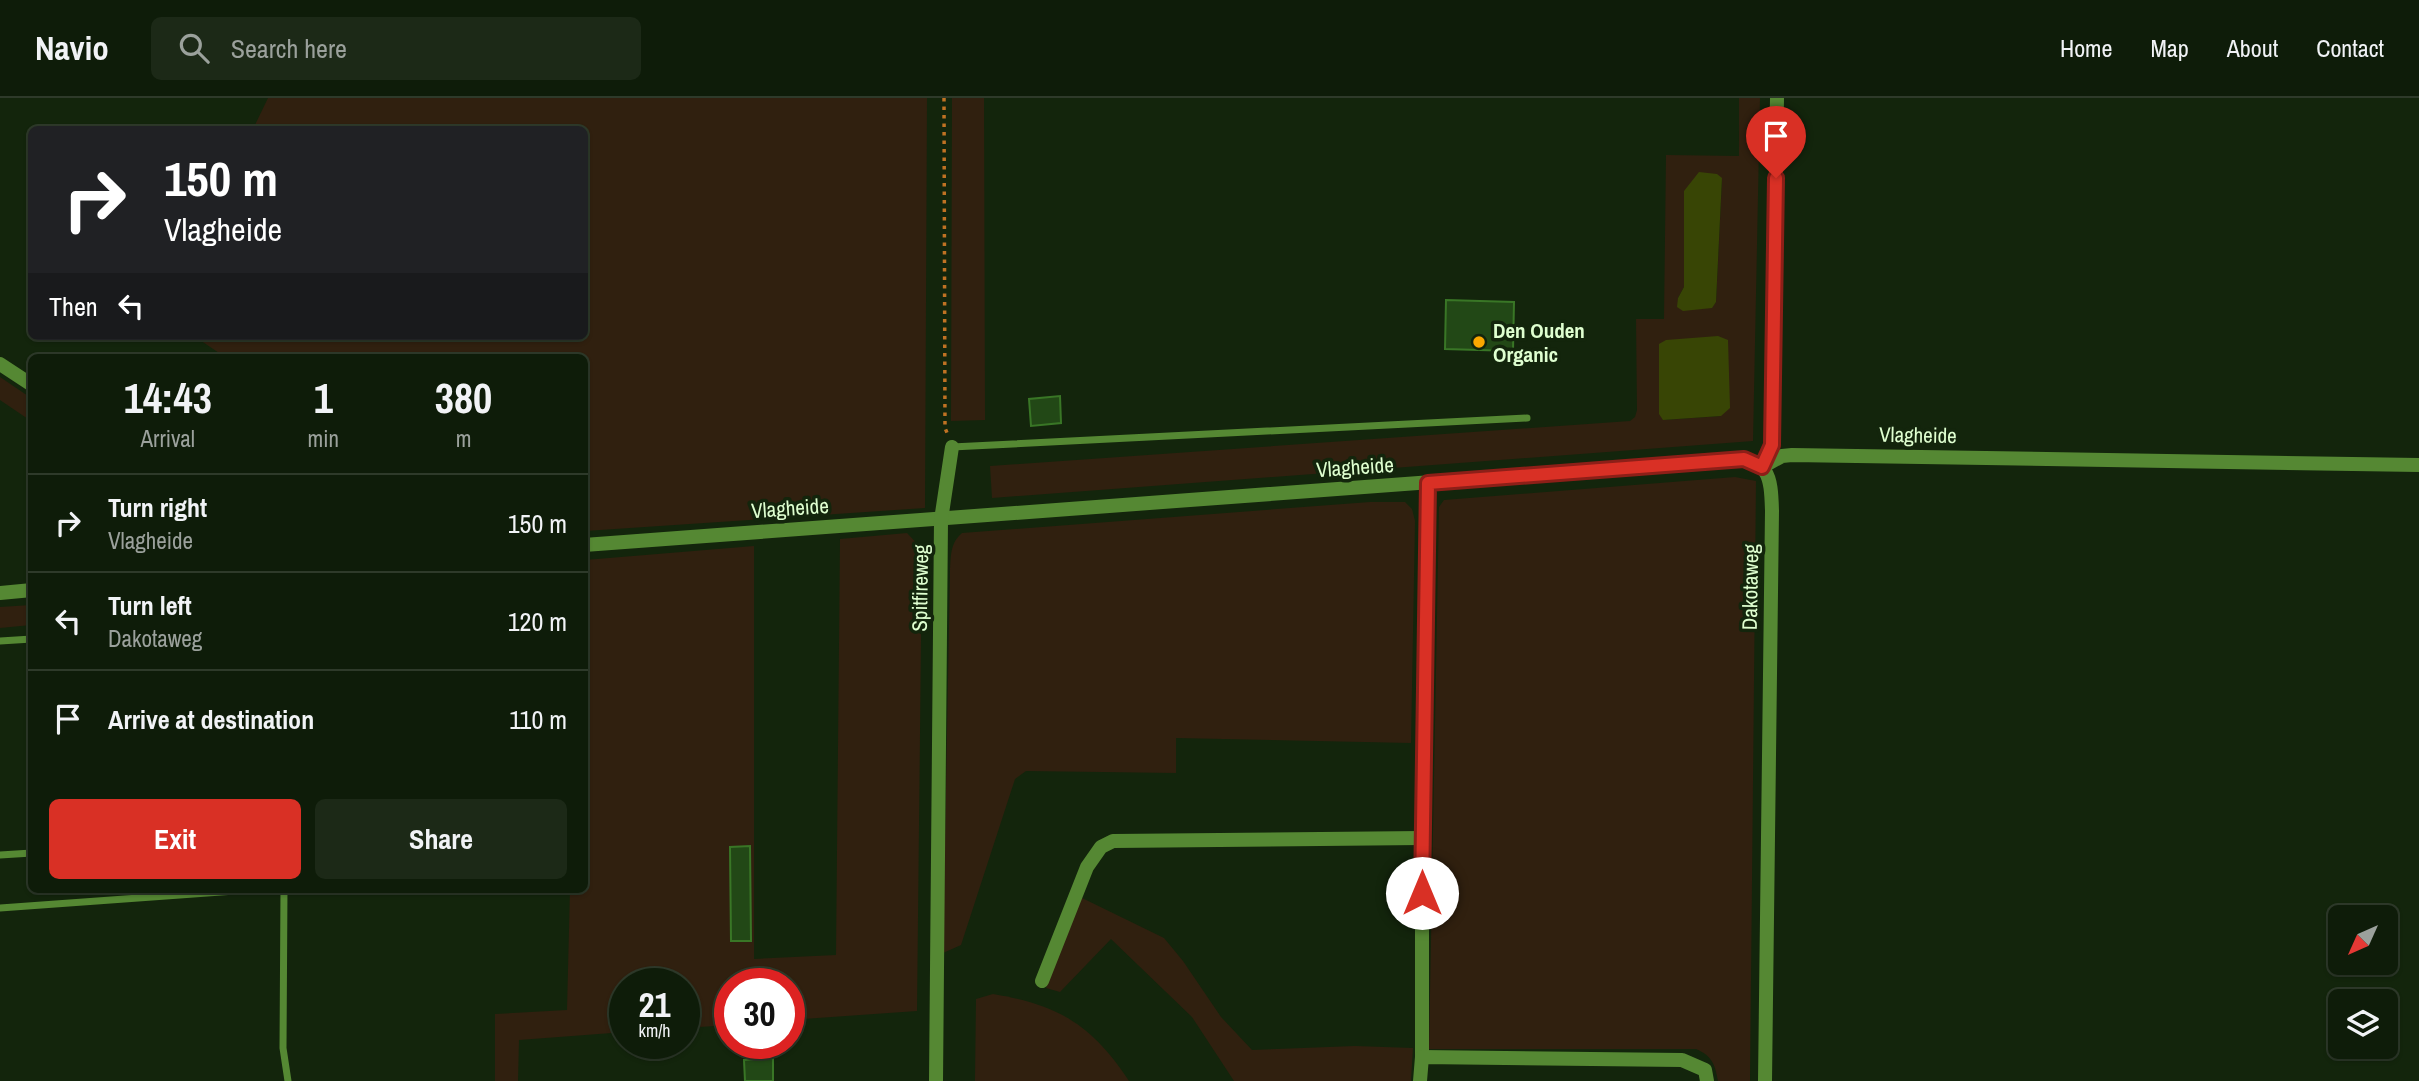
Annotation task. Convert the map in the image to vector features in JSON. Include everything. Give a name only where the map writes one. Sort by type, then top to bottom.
[{"type":"street","points":[[1762,467],[1772,445],[1777,98]]},
{"type":"street","points":[[0,364],[28,382]]},
{"type":"street","name":"Spitfireweg","points":[[936,1081],[942,520],[952,447]]},
{"type":"street","name":"Vlagheide","points":[[588,545],[1744,459],[1762,467],[1782,456],[1792,455],[2419,465]]},
{"type":"street","name":"Dakotaweg","points":[[1762,467],[1772,484],[1765,1081]]},
{"type":"street","points":[[1420,1081],[1428,483]]},
{"type":"street","points":[[0,593],[28,590]]},
{"type":"street","points":[[1042,981],[1087,867],[1101,847],[1113,841],[1422,838]]},
{"type":"street","points":[[1422,1057],[1682,1060],[1705,1070],[1707,1081]]},
{"type":"lane","points":[[952,447],[1527,418]]},
{"type":"lane","points":[[0,642],[28,639]]},
{"type":"lane","points":[[0,855],[28,853]]},
{"type":"lane","points":[[0,908],[208,893]]},
{"type":"lane","points":[[284,893],[283,1048],[288,1081]]},
{"type":"path","points":[[944,98],[945,428],[952,447]]},
{"type":"shaded area","points":[[268,98],[927,98],[925,508],[588,531],[588,354],[221,354],[200,340],[588,340],[588,126],[254,126]]},
{"type":"shaded area","points":[[952,98],[984,98],[985,420],[951,421]]},
{"type":"shaded area","points":[[1739,98],[1760,98],[1753,441],[992,498],[990,466],[1630,421],[1637,410],[1636,319],[1664,319],[1666,155],[1739,156]],"holes":[[[1722,179],[1716,302],[1711,308],[1678,298],[1684,287],[1684,191]],[[1718,336],[1721,416],[1663,420],[1714,337]]]},
{"type":"shaded area","points":[[1699,172],[1717,174],[1722,178],[1716,302],[1712,308],[1683,311],[1677,307],[1684,287],[1684,191]]},
{"type":"shaded area","points":[[1718,336],[1728,340],[1730,408],[1721,416],[1663,420],[1659,414],[1659,344],[1666,340]]},
{"type":"shaded area","points":[[0,377],[28,396],[28,419],[0,400]]},
{"type":"shaded area","points":[[1735,477],[1756,481],[1750,1081],[1718,1081],[1712,1061],[1696,1049],[1429,1049],[1439,507],[1444,500]]},
{"type":"shaded area","points":[[1370,502],[1405,502],[1412,509],[1415,521],[1411,743],[1176,738],[1176,773],[1026,771],[1015,779],[961,945],[943,953],[950,571],[952,550],[958,537],[962,533]]},
{"type":"shaded area","points":[[907,533],[922,549],[917,1011],[805,1019],[805,968],[714,968],[714,1026],[700,1027],[700,968],[609,968],[609,1033],[519,1040],[518,1081],[495,1081],[495,1014],[567,1010],[570,893],[588,893],[588,560],[754,546],[754,959],[836,955],[840,539]]},
{"type":"shaded area","points":[[28,605],[28,625],[0,628],[0,607]]},
{"type":"shaded area","points":[[1080,897],[1164,938],[1221,1017],[1252,1050],[1355,1046],[1413,1048],[1411,1081],[1234,1081],[1192,1017],[1111,939],[1060,992],[1046,988]]},
{"type":"shaded area","points":[[993,994],[1037,1004],[1072,1021],[1101,1045],[1129,1081],[975,1081],[976,999]]},
{"type":"building","points":[[1446,300],[1514,302],[1513,351],[1445,349]]},
{"type":"building","points":[[1060,396],[1061,423],[1031,426],[1029,399]]},
{"type":"building","points":[[750,846],[751,941],[731,941],[730,847]]},
{"type":"building","points":[[773,1059],[773,1081],[745,1081],[744,1060]]},
{"type":"place","name":"Den Ouden Organic","points":[[1479,342]]},
{"type":"route","points":[[1422,893],[1428,483],[1744,459],[1762,467],[1772,445],[1776,178]]}]
